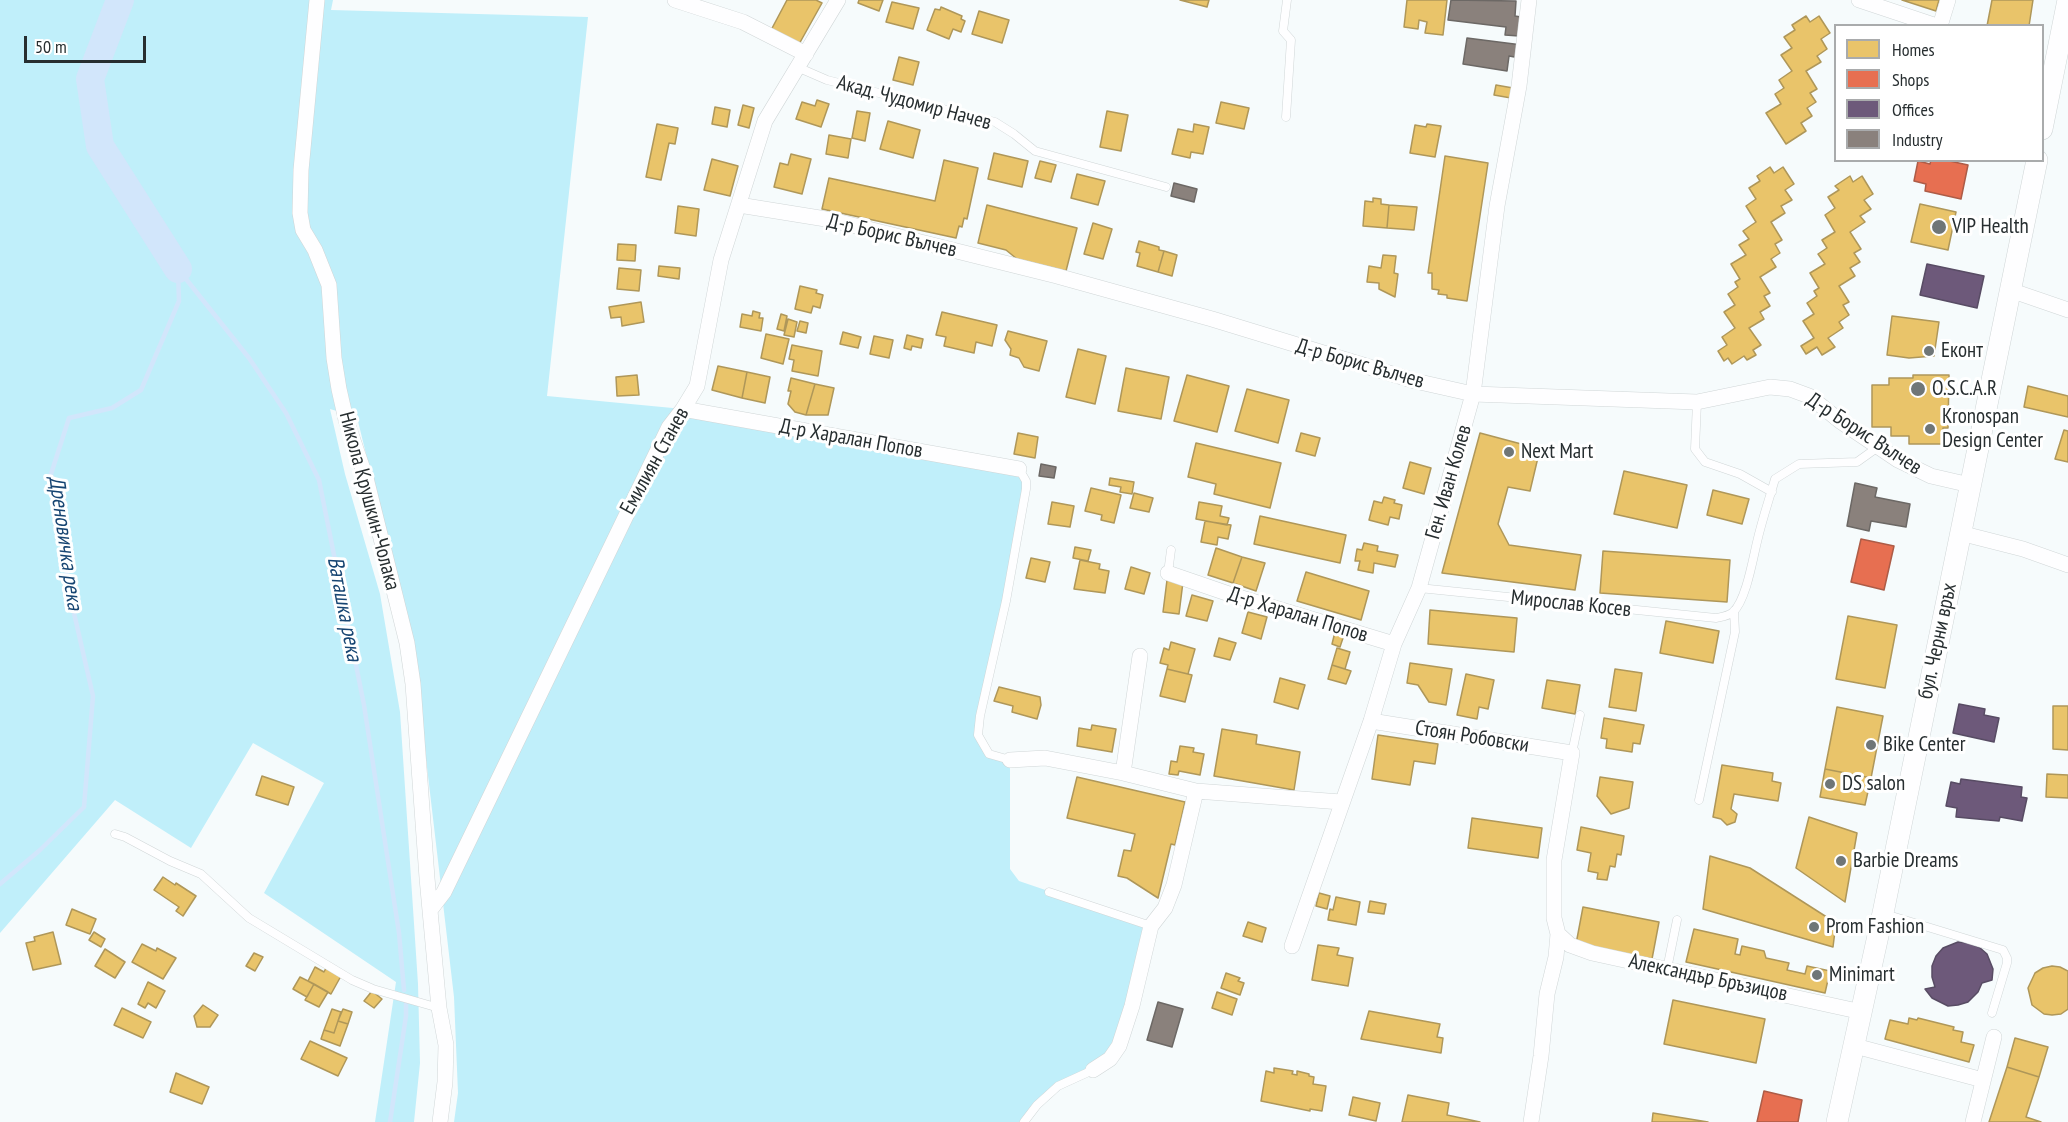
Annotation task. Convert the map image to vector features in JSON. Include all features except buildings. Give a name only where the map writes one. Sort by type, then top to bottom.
[{"type":"main road","points":[[2044,116],[2048,62],[2068,0]]},
{"type":"main road","name":"бул. Черни връх","points":[[1837,1122],[1883,913],[2037,162]]},
{"type":"street","name":"Никола Крушкин-Чолака","points":[[317,0],[301,170],[300,213],[303,230],[315,250],[329,285],[334,358],[339,389],[346,420],[366,478],[407,643],[414,695],[426,878],[439,1008],[446,1046],[445,1082],[440,1122]]},
{"type":"street","points":[[675,0],[743,22],[806,54]]},
{"type":"street","name":"Емилиян Станев","points":[[430,909],[444,891],[669,428],[697,386],[721,261],[765,121],[838,0]]},
{"type":"street","name":"Ген. Иван Колев","points":[[1292,946],[1371,721],[1394,644],[1419,588],[1473,394],[1497,206],[1519,86],[1528,0]]},
{"type":"street","points":[[1859,0],[1932,24]]},
{"type":"street","points":[[1939,24],[1948,0]]},
{"type":"street","name":"Д-р Борис Вълчев","points":[[739,205],[832,220],[1057,276],[1415,381],[1473,394],[1697,402],[1770,387],[1790,389],[1809,396],[1840,422],[1898,460],[1931,476],[1970,485]]},
{"type":"street","points":[[2010,290],[2068,310]]},
{"type":"street","name":"Д-р Харалан Попов","points":[[683,409],[1019,469]]},
{"type":"street","points":[[1960,533],[2023,549],[2068,565]]},
{"type":"street","name":"Д-р Харалан Попов","points":[[1168,573],[1394,644]]},
{"type":"street","points":[[1123,773],[1140,656]]},
{"type":"street","name":"Стоян Робовски","points":[[1371,721],[1572,753]]},
{"type":"street","points":[[1531,1122],[1547,994],[1556,957],[1558,934],[1554,918],[1555,900],[1552,875],[1572,753]]},
{"type":"street","points":[[1010,760],[1045,758],[1123,773],[1196,791],[1341,802]]},
{"type":"street","points":[[1093,1070],[1110,1059],[1119,1046],[1132,1006],[1151,926],[1165,908],[1174,885],[1196,791]]},
{"type":"street","name":"Александър Бръзицов","points":[[1558,934],[1570,945],[1592,953],[1862,1012]]},
{"type":"street","points":[[1973,1122],[1994,1037]]},
{"type":"street","points":[[1855,1046],[1983,1080]]},
{"type":"lane","points":[[1286,117],[1291,40],[1283,31],[1287,0]]},
{"type":"lane","name":"Акад. Чудомир Начев","points":[[797,67],[827,80],[995,122],[1035,151],[1166,187]]},
{"type":"lane","points":[[1697,402],[1695,449],[1705,462],[1740,474],[1772,492]]},
{"type":"lane","points":[[1699,800],[1735,632],[1734,611],[1752,568],[1757,541],[1776,479],[1799,464],[1857,462],[1878,447]]},
{"type":"lane","points":[[1010,760],[989,754],[978,735],[980,716],[1006,601],[1026,489],[1026,481],[1019,469]]},
{"type":"lane","points":[[1168,573],[1171,550]]},
{"type":"lane","name":"Мирослав Косев","points":[[1419,588],[1716,618],[1734,611]]},
{"type":"lane","points":[[1572,753],[1580,715]]},
{"type":"lane","points":[[115,834],[201,874],[249,918],[352,980],[373,989],[439,1008]]},
{"type":"lane","points":[[1049,892],[1151,926]]},
{"type":"lane","points":[[1883,913],[2003,950],[2007,963],[1992,1013]]},
{"type":"lane","points":[[1667,969],[1677,920]]},
{"type":"lane","points":[[1024,1122],[1037,1105],[1058,1086],[1093,1070]]},
{"type":"shaded area","points":[[0,0],[333,0],[331,10],[588,17],[547,396],[683,409],[1019,469],[1026,481],[978,735],[985,750],[1010,760],[1010,869],[1019,881],[1151,926],[1110,1059],[1058,1086],[1024,1122],[454,1122],[458,1093],[454,997],[413,648],[357,417],[330,409],[345,474],[380,594],[400,712],[418,984],[420,1063],[414,1122],[375,1122],[396,982],[264,893],[324,783],[253,743],[191,848],[115,800],[0,933]]},
{"type":"waterway","name":"Дреновичка река","points":[[120,0],[90,79],[100,146],[178,269]]},
{"type":"waterway","name":"Ваташка река","points":[[178,269],[249,358],[286,413],[319,480],[364,705],[399,933],[404,990]]},
{"type":"waterway","name":"Дреновичка река","points":[[0,884],[40,850],[84,807],[93,696],[71,600],[51,474],[69,418],[112,408],[141,390],[179,301],[178,269]]},
{"type":"waterway","name":"Ваташка река","points":[[390,1122],[406,1004]]},
{"type":"place","name":"VIP Health","points":[[1939,227]]},
{"type":"place","name":"Еконт","points":[[1929,351]]},
{"type":"place","name":"O.S.C.A.R","points":[[1918,389]]},
{"type":"place","name":"Kronospan Design Center","points":[[1930,429]]},
{"type":"place","name":"Next Mart","points":[[1509,452]]},
{"type":"place","name":"Bike Center","points":[[1871,745]]},
{"type":"place","name":"DS salon","points":[[1830,784]]},
{"type":"place","name":"Barbie Dreams","points":[[1841,861]]},
{"type":"place","name":"Prom Fashion","points":[[1814,927]]},
{"type":"place","name":"Minimart","points":[[1817,975]]}]
